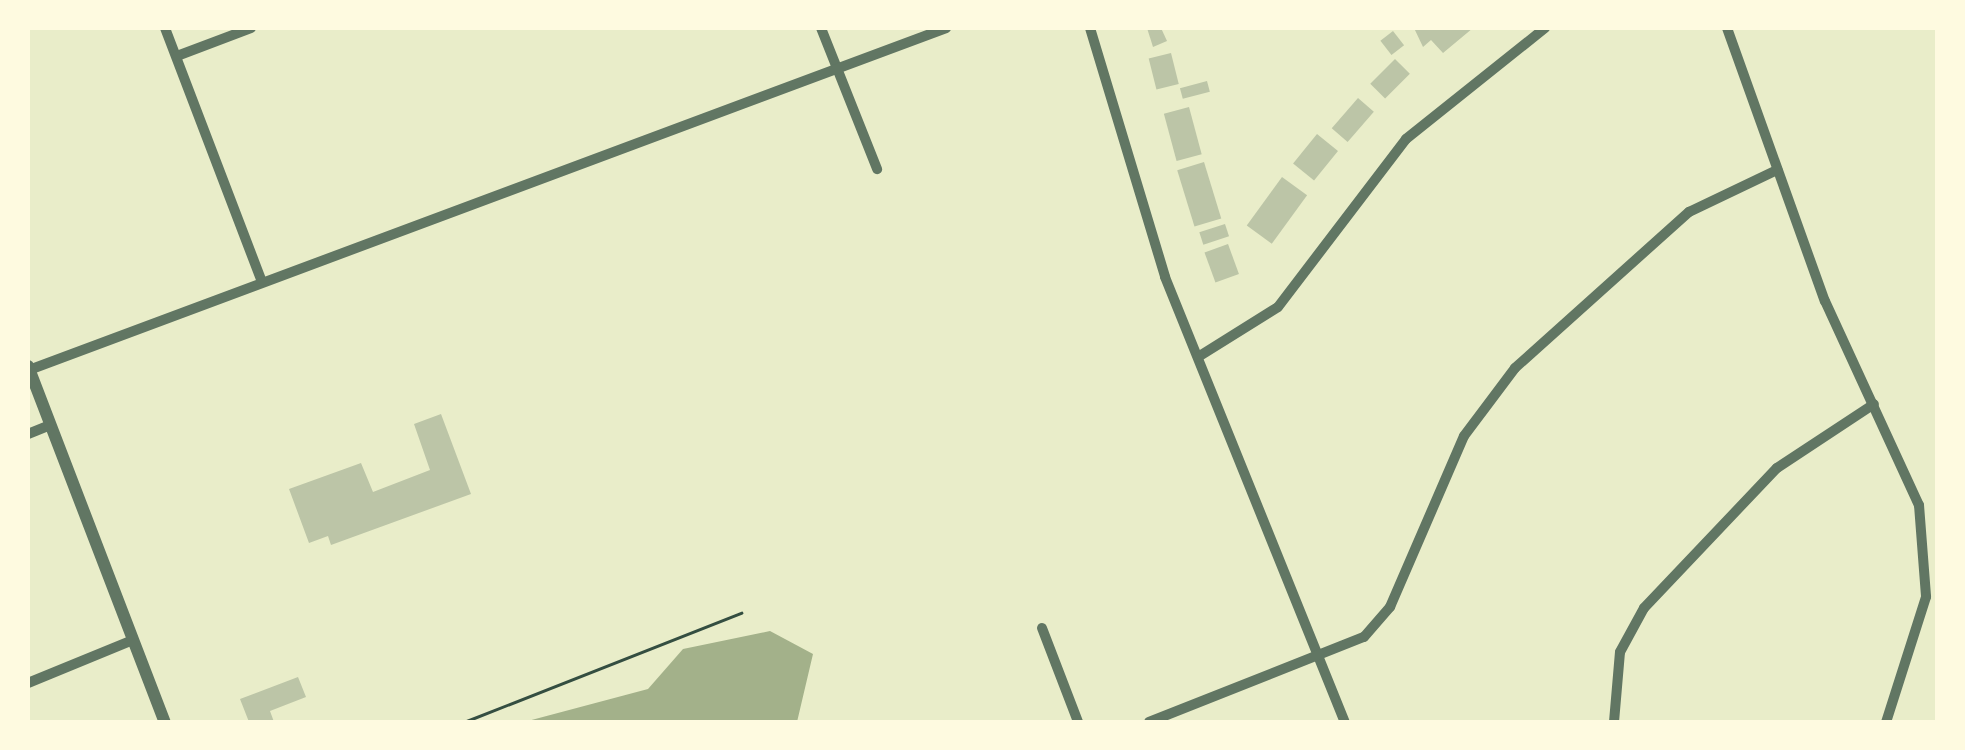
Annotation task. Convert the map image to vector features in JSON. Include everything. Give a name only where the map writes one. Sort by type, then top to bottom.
[{"type":"street","points":[[165,28],[261,278]]},
{"type":"street","points":[[177,56],[251,28]]},
{"type":"street","points":[[821,28],[877,170]]},
{"type":"street","points":[[165,722],[28,368],[261,278],[946,28]]},
{"type":"street","points":[[1090,28],[1144,217],[1346,722]]},
{"type":"street","points":[[1198,357],[1278,307],[1406,139],[1544,28]]},
{"type":"street","points":[[1727,28],[1777,170],[1919,505],[1928,564],[1920,626],[1886,722]]},
{"type":"street","points":[[1149,722],[1320,658],[1364,637],[1390,608],[1444,472],[1515,368],[1689,212],[1777,170]]},
{"type":"street","points":[[1614,722],[1620,652],[1644,608],[1777,468],[1874,404]]},
{"type":"street","points":[[28,434],[50,425]]},
{"type":"street","points":[[1042,628],[1078,722]]},
{"type":"street","points":[[28,683],[133,640]]},
{"type":"path","points":[[464,722],[740,613]]},
{"type":"shaded area","points":[[770,631],[813,654],[797,722],[524,722],[648,689],[683,649]]},
{"type":"building","points":[[1147,28],[1161,28],[1167,41],[1153,47]]},
{"type":"building","points":[[1414,28],[1473,28],[1443,53],[1431,40],[1423,47]]},
{"type":"building","points":[[1393,31],[1404,45],[1391,55],[1380,41]]},
{"type":"building","points":[[1171,53],[1179,84],[1156,90],[1149,59]]},
{"type":"building","points":[[1395,59],[1410,74],[1385,99],[1370,84]]},
{"type":"building","points":[[1207,81],[1210,92],[1183,99],[1180,88]]},
{"type":"building","points":[[1358,98],[1374,112],[1348,142],[1332,128]]},
{"type":"building","points":[[1189,107],[1202,154],[1177,161],[1164,114]]},
{"type":"building","points":[[1317,134],[1338,151],[1314,181],[1293,164]]},
{"type":"building","points":[[1204,162],[1221,218],[1194,227],[1177,170]]},
{"type":"building","points":[[1282,177],[1307,195],[1272,244],[1247,226]]},
{"type":"building","points":[[1225,224],[1229,236],[1203,245],[1199,232]]},
{"type":"building","points":[[1228,244],[1239,274],[1215,283],[1205,253]]},
{"type":"building","points":[[441,414],[471,494],[331,545],[328,536],[309,543],[289,489],[361,463],[373,492],[430,470],[414,424]]},
{"type":"building","points":[[298,677],[306,697],[270,711],[274,722],[249,722],[240,699]]}]
